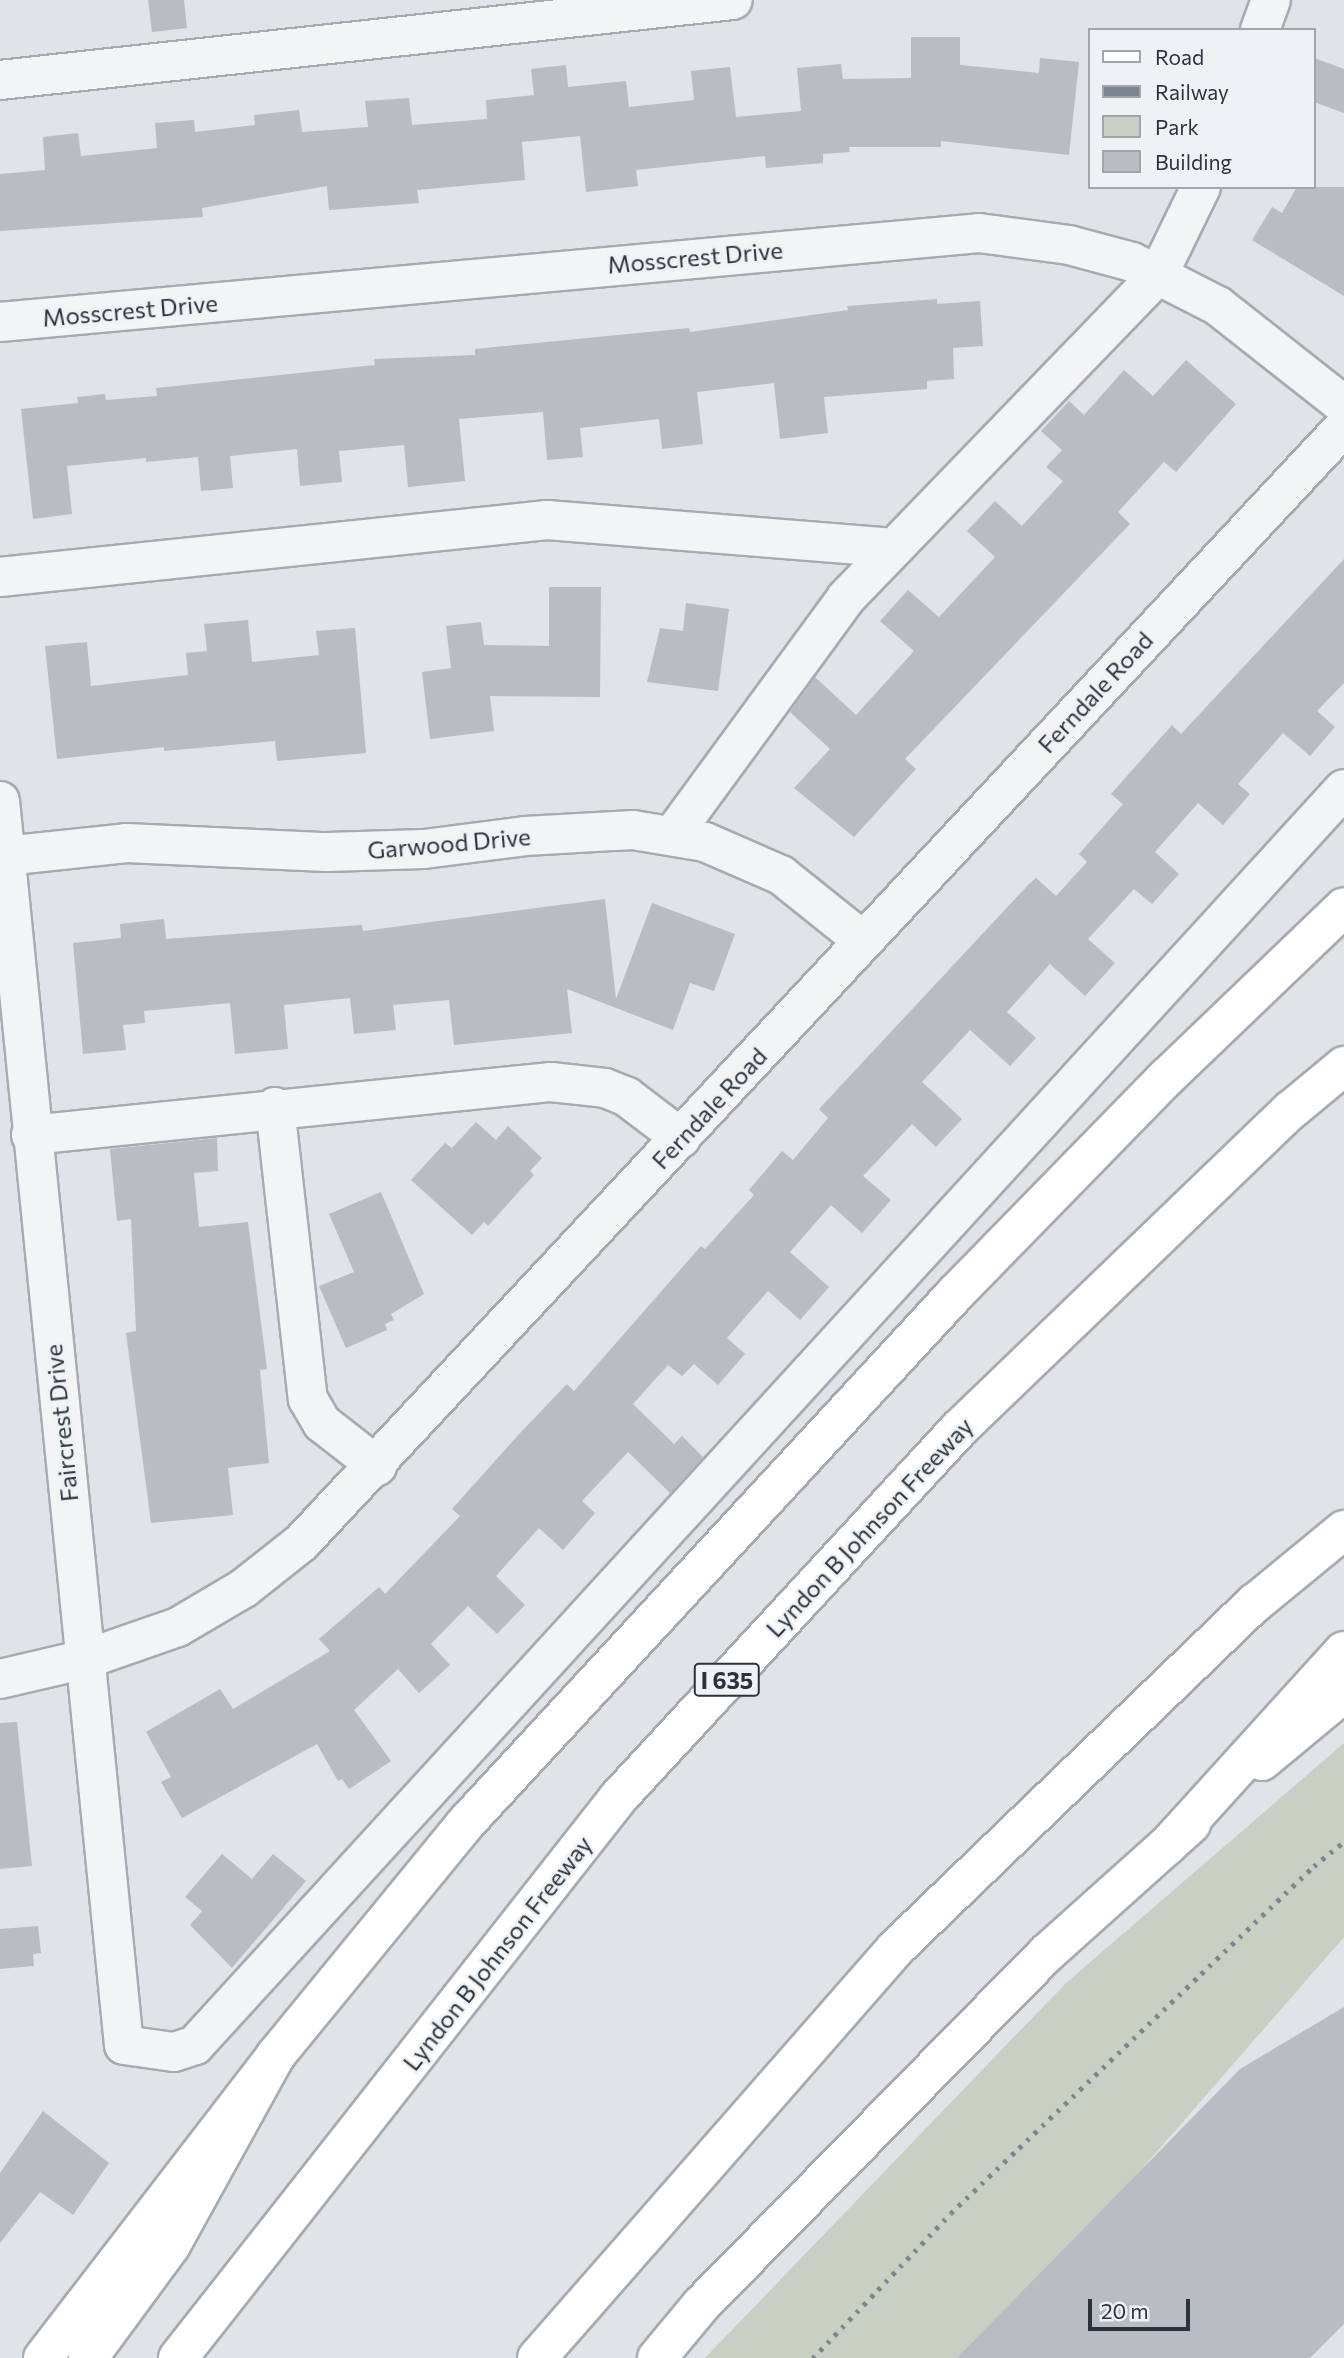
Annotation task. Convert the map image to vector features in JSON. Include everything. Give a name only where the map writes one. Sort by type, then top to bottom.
[{"type":"main road","points":[[43,2358],[276,2056],[465,1824],[697,1568],[1157,1087],[1344,907]]},
{"type":"main road","name":"Lyndon B Johnson Freeway","points":[[178,2358],[618,1798],[959,1429],[1291,1110],[1344,1066]]},
{"type":"main road","points":[[537,2358],[896,1948],[1255,1603],[1344,1530]]},
{"type":"main road","points":[[1167,1846],[1344,1651]]},
{"type":"main road","points":[[657,2358],[701,2305],[1046,1954],[1344,1693]]},
{"type":"main road","points":[[88,2358],[171,2245],[276,2056]]},
{"type":"street","points":[[0,80],[733,0]]},
{"type":"street","points":[[1261,28],[1271,0]]},
{"type":"street","points":[[672,836],[846,598],[1158,275],[1200,189]]},
{"type":"street","name":"Mosscrest Drive","points":[[0,322],[979,233],[1069,246],[1132,262],[1218,306],[1344,405]]},
{"type":"street","name":"Ferndale Road","points":[[0,1679],[86,1659],[178,1627],[244,1588],[302,1542],[377,1466],[862,940],[1344,427]]},
{"type":"street","points":[[0,578],[547,520],[894,548]]},
{"type":"street","name":"Faircrest Drive","points":[[0,802],[31,1135],[124,2045],[174,2052],[195,2045],[1344,789]]},
{"type":"street","name":"Garwood Drive","points":[[5,856],[126,843],[327,852],[424,849],[525,836],[632,830],[705,842],[781,875],[862,940]]},
{"type":"street","points":[[31,1135],[275,1107],[551,1082],[605,1088],[627,1097],[681,1138]]},
{"type":"street","points":[[275,1107],[308,1399],[322,1423],[377,1466]]},
{"type":"green space","points":[[1344,1743],[1344,1937],[977,2358],[705,2358],[1066,1983]]},
{"type":"building","points":[[148,0],[184,0],[187,28],[152,32]]},
{"type":"building","points":[[911,37],[960,37],[960,65],[1039,73],[1040,58],[1079,62],[1069,155],[941,141],[941,147],[849,147],[850,152],[823,154],[823,163],[766,168],[765,156],[636,170],[638,186],[586,192],[580,136],[522,142],[525,180],[417,190],[419,203],[329,210],[327,186],[202,208],[203,217],[0,231],[0,174],[45,170],[43,137],[78,133],[81,156],[157,148],[155,123],[194,120],[195,132],[255,125],[254,115],[299,110],[302,132],[368,127],[365,101],[409,98],[412,125],[487,119],[486,100],[534,95],[531,69],[566,65],[568,87],[626,81],[629,107],[694,100],[691,71],[730,67],[736,117],[801,111],[797,68],[841,64],[843,79],[911,78]]},
{"type":"building","points":[[1316,59],[1344,69],[1344,113],[1316,103]]},
{"type":"building","points":[[1344,187],[1344,296],[1252,240],[1272,207],[1282,213],[1296,189]]},
{"type":"building","points":[[937,299],[937,304],[980,301],[983,346],[953,348],[954,379],[927,381],[927,389],[824,397],[828,433],[780,439],[774,383],[697,392],[703,444],[662,449],[659,419],[580,428],[583,457],[547,460],[543,412],[459,419],[465,481],[408,487],[404,445],[339,451],[342,482],[300,486],[297,449],[230,456],[233,488],[201,491],[198,457],[146,462],[146,458],[67,466],[72,514],[33,519],[21,409],[78,403],[77,397],[105,394],[106,400],[157,396],[156,388],[375,365],[374,359],[475,355],[475,349],[689,328],[690,332],[848,310],[847,306]]},
{"type":"building","points":[[1186,360],[1236,404],[1176,472],[1164,462],[1118,512],[1130,524],[905,759],[916,769],[854,837],[794,788],[830,749],[790,712],[815,677],[856,715],[914,651],[880,621],[908,590],[939,617],[995,557],[967,531],[995,501],[1022,526],[1063,481],[1046,467],[1062,450],[1041,431],[1069,401],[1084,415],[1124,370],[1153,396]]},
{"type":"building","points":[[1344,559],[1344,683],[1317,711],[1335,727],[1310,756],[1283,733],[1238,784],[1250,794],[1223,825],[1198,803],[1155,852],[1179,874],[1152,904],[1134,889],[1088,939],[1115,963],[1085,996],[1050,964],[1007,1012],[1036,1038],[1010,1066],[970,1030],[922,1082],[962,1119],[936,1147],[912,1124],[863,1176],[891,1200],[862,1233],[831,1205],[790,1252],[829,1287],[800,1320],[768,1291],[727,1338],[745,1354],[718,1385],[694,1364],[682,1376],[668,1365],[633,1404],[674,1444],[682,1436],[703,1457],[676,1487],[670,1493],[628,1452],[582,1501],[595,1513],[563,1550],[539,1528],[496,1576],[525,1605],[497,1634],[468,1606],[431,1644],[450,1665],[419,1693],[398,1669],[354,1710],[391,1761],[349,1789],[342,1779],[338,1781],[317,1744],[182,1818],[161,1782],[171,1777],[146,1732],[220,1689],[233,1709],[330,1651],[319,1639],[379,1587],[385,1594],[460,1516],[452,1509],[521,1432],[567,1384],[574,1391],[701,1246],[705,1249],[754,1195],[749,1190],[782,1151],[793,1160],[828,1118],[819,1109],[1029,884],[1036,878],[1056,896],[1087,862],[1079,854],[1123,804],[1111,794],[1172,725],[1181,734]]},
{"type":"building","points":[[549,587],[601,587],[600,697],[490,696],[494,731],[430,739],[422,672],[451,668],[446,626],[481,622],[484,645],[549,646]]},
{"type":"building","points":[[686,603],[729,609],[718,691],[647,682],[660,628],[683,631]]},
{"type":"building","points":[[248,620],[252,662],[319,655],[316,631],[355,628],[366,753],[277,761],[275,741],[164,751],[164,747],[57,759],[45,646],[87,642],[91,686],[188,675],[186,653],[207,651],[204,624]]},
{"type":"building","points":[[605,899],[616,999],[652,903],[735,934],[714,991],[690,983],[673,1030],[567,989],[572,1033],[454,1045],[449,1000],[393,1005],[396,1030],[354,1034],[350,998],[284,1005],[288,1049],[235,1054],[230,1003],[144,1011],[145,1023],[123,1025],[126,1050],[83,1054],[73,943],[121,938],[120,924],[164,919],[166,939],[362,925],[363,931]]},
{"type":"building","points":[[476,1122],[496,1140],[508,1126],[542,1158],[530,1171],[534,1175],[488,1226],[484,1222],[472,1235],[411,1180],[445,1143],[452,1148]]},
{"type":"building","points":[[217,1138],[218,1171],[194,1173],[199,1227],[248,1222],[267,1369],[260,1370],[269,1463],[228,1468],[233,1515],[151,1523],[126,1333],[136,1331],[131,1219],[117,1221],[110,1149]]},
{"type":"building","points":[[381,1192],[424,1294],[391,1314],[394,1320],[385,1324],[387,1330],[346,1348],[319,1286],[354,1272],[329,1214]]},
{"type":"building","points":[[17,1722],[32,1866],[0,1869],[0,1723]]},
{"type":"building","points":[[222,1854],[252,1879],[273,1854],[306,1881],[232,1968],[190,1925],[202,1911],[185,1897]]},
{"type":"building","points":[[38,1926],[41,1953],[33,1954],[34,1966],[0,1969],[0,1929]]},
{"type":"building","points":[[1344,2007],[1344,2324],[1310,2358],[957,2358],[1240,2069]]},
{"type":"building","points":[[43,2111],[109,2163],[73,2215],[40,2192],[0,2243],[0,2173]]},
{"type":"railway","points":[[813,2358],[951,2213],[1314,1866],[1344,1842]]}]
